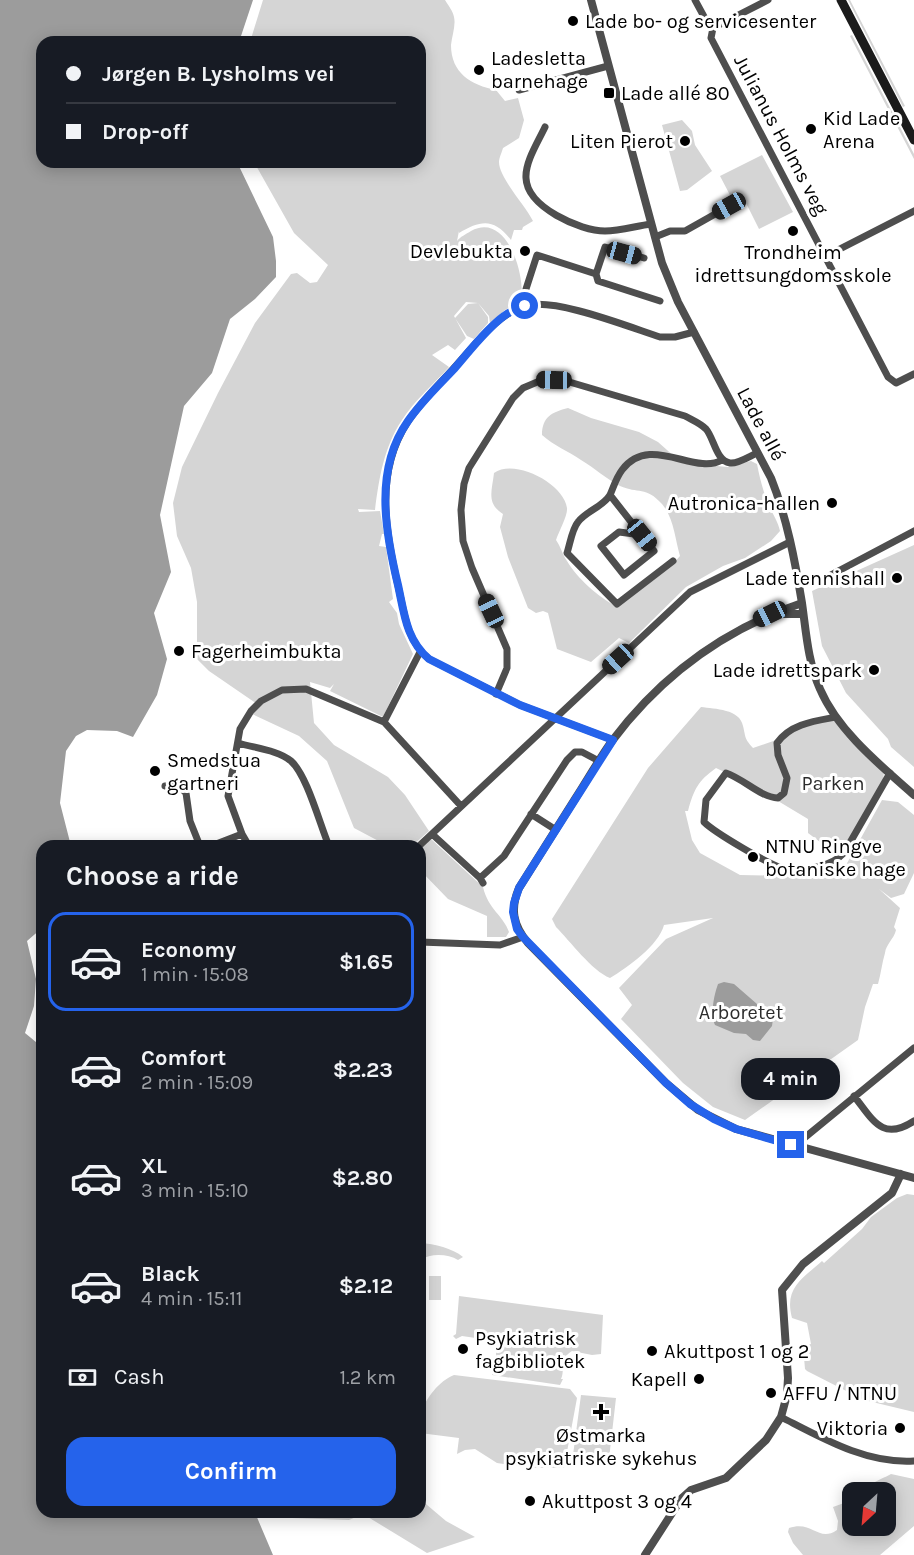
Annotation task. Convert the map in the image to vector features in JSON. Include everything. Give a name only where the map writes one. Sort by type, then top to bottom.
[{"type":"main road","points":[[841,0],[914,140]]},
{"type":"street","name":"Lade allé","points":[[591,0],[662,263],[694,332],[776,491],[790,542],[812,666],[820,689],[836,717],[863,747],[914,795]]},
{"type":"street","name":"Julianus Holms veg","points":[[695,0],[708,24],[713,28],[711,38],[890,380],[900,382],[914,374]]},
{"type":"street","points":[[713,28],[768,0]]},
{"type":"street","points":[[519,90],[608,66]]},
{"type":"street","points":[[545,127],[526,176],[527,185],[541,206],[559,217],[604,231],[651,224]]},
{"type":"street","points":[[655,237],[670,231],[684,231],[740,200]]},
{"type":"street","points":[[826,256],[914,211]]},
{"type":"street","points":[[644,258],[605,247],[596,274],[598,281],[660,302]]},
{"type":"street","points":[[525,306],[526,289],[537,255],[596,274]]},
{"type":"street","points":[[613,740],[554,719],[496,694],[420,652],[404,617],[388,532],[385,490],[390,459],[398,439],[422,403],[504,316],[525,306],[555,304],[660,337],[675,337],[694,332]]},
{"type":"street","points":[[496,694],[507,668],[507,649],[472,568],[464,542],[461,510],[468,468],[497,421],[518,393],[542,380],[566,381],[685,416],[707,430],[723,460]]},
{"type":"street","points":[[673,561],[617,604],[567,552],[578,522],[610,495],[613,484],[623,468],[644,454],[670,456],[709,464],[723,460],[732,463],[757,453]]},
{"type":"street","points":[[610,495],[642,535],[654,551],[624,575],[601,546],[619,532],[642,535]]},
{"type":"street","points":[[827,578],[914,531]]},
{"type":"street","points":[[426,840],[690,592],[790,542]]},
{"type":"street","points":[[802,603],[770,614],[715,643],[671,677],[613,740],[516,895],[514,921],[523,937],[666,1083],[690,1104],[724,1124],[801,1148],[914,1178]]},
{"type":"street","points":[[770,614],[803,614]]},
{"type":"street","points":[[384,722],[420,652]]},
{"type":"street","points":[[246,840],[228,796],[240,729],[251,711],[261,701],[282,690],[306,689],[384,722],[461,806]]},
{"type":"street","points":[[836,717],[808,722],[783,734],[777,743],[778,755],[787,778],[784,793],[778,798],[770,797],[726,773],[706,800],[704,822],[755,855],[786,869],[826,865],[836,861],[844,853],[890,773]]},
{"type":"street","points":[[238,743],[282,756],[292,762],[303,777],[327,840]]},
{"type":"street","points":[[432,834],[482,880],[504,856],[567,760],[575,752],[582,752],[599,761]]},
{"type":"street","points":[[165,786],[181,788],[186,793],[190,821],[198,840]]},
{"type":"street","points":[[531,814],[556,830]]},
{"type":"street","points":[[226,840],[242,834]]},
{"type":"street","points":[[426,942],[500,945],[523,937]]},
{"type":"street","points":[[801,1148],[803,1139],[914,1048]]},
{"type":"street","points":[[854,1096],[877,1124],[885,1129],[895,1131],[914,1121]]},
{"type":"street","points":[[645,1555],[681,1499],[691,1490],[726,1478],[766,1440],[781,1417],[787,1395],[788,1378],[782,1290],[803,1264],[891,1193],[901,1174]]},
{"type":"street","points":[[781,1417],[803,1430],[863,1455],[885,1460],[914,1461]]},
{"type":"green space","points":[[263,0],[445,0],[454,17],[451,45],[452,55],[459,70],[478,85],[496,90],[505,101],[518,98],[524,120],[519,138],[503,148],[499,162],[503,176],[533,221],[522,230],[514,230],[511,240],[499,228],[487,223],[459,233],[459,231],[457,241],[471,231],[484,227],[495,230],[504,238],[517,263],[522,290],[521,301],[505,310],[490,323],[489,316],[478,303],[488,317],[488,323],[474,339],[467,336],[456,319],[466,338],[455,350],[448,345],[432,355],[449,367],[412,406],[396,430],[383,463],[375,510],[358,509],[359,512],[380,511],[384,534],[382,534],[379,546],[386,547],[393,599],[389,602],[397,613],[399,624],[413,654],[383,717],[330,691],[334,684],[330,688],[310,682],[314,723],[334,745],[388,777],[405,795],[429,831],[419,840],[377,840],[354,828],[327,761],[299,736],[252,714],[260,706],[209,671],[197,659],[197,602],[191,568],[177,536],[173,503],[182,467],[255,323],[291,274],[297,273],[310,283],[317,282],[328,265],[294,233],[257,168],[426,168],[426,36],[252,36]],"holes":[[[466,302],[478,303],[468,304],[455,318],[454,316]]]},
{"type":"green space","points":[[848,0],[850,0],[905,106],[903,107]]},
{"type":"green space","points":[[852,35],[914,154],[914,159],[850,36]]},
{"type":"green space","points":[[682,120],[692,131],[695,145],[712,171],[687,190],[680,191],[662,125]]},
{"type":"green space","points":[[762,155],[793,212],[759,229],[742,195],[732,199],[720,176]]},
{"type":"green space","points":[[568,408],[591,418],[639,432],[658,442],[676,458],[694,464],[728,467],[751,461],[757,464],[766,497],[780,531],[771,541],[745,558],[723,566],[686,587],[629,643],[619,638],[591,662],[557,649],[548,613],[543,611],[536,613],[528,608],[508,557],[500,527],[503,514],[492,501],[494,473],[503,469],[526,471],[548,482],[557,490],[567,508],[556,540],[564,556],[576,574],[588,586],[616,606],[671,566],[680,556],[669,516],[656,498],[620,486],[542,435],[542,429],[549,416]]},
{"type":"green space","name":"Lade idrettspark","points":[[914,545],[914,767],[891,747],[888,739],[846,693],[822,646],[812,591]]},
{"type":"green space","name":"NTNU Ringve botaniske hage","points":[[701,707],[720,709],[737,716],[753,748],[779,739],[777,743],[787,778],[778,798],[716,768],[701,782],[688,811],[685,811],[692,840],[700,853],[740,875],[800,876],[816,872],[856,871],[846,865],[882,800],[898,802],[914,815],[914,873],[904,894],[891,898],[879,889],[900,908],[894,927],[896,930],[886,950],[878,984],[873,984],[865,1007],[858,1040],[745,1120],[713,1107],[683,1083],[621,1019],[632,1005],[619,988],[666,939],[713,918],[664,925],[661,933],[649,948],[610,978],[589,962],[556,927],[552,919],[648,768]]},
{"type":"green space","name":"Parken","points":[[833,719],[884,770],[883,784],[840,857],[808,833],[808,819],[778,801],[786,794],[779,743],[796,729]]},
{"type":"green space","points":[[431,839],[483,887],[488,901],[509,932],[506,937],[487,937],[487,916],[448,899],[426,876],[426,844]]},
{"type":"green space","points":[[907,1194],[914,1195],[914,1412],[864,1400],[807,1371],[803,1346],[811,1344],[807,1323],[792,1318],[790,1308],[790,1299],[796,1285],[802,1279],[862,1229],[871,1217],[897,1198]]},
{"type":"green space","points":[[426,1244],[454,1251],[463,1257],[458,1260],[434,1255],[426,1257]]},
{"type":"green space","points":[[429,1276],[441,1276],[441,1300],[429,1300]]},
{"type":"green space","points":[[459,1296],[603,1315],[601,1354],[592,1355],[572,1351],[563,1361],[561,1379],[563,1379],[560,1385],[492,1375],[496,1358],[496,1341],[462,1336],[456,1339],[453,1336],[456,1334]]},
{"type":"green space","points":[[454,1375],[570,1389],[577,1398],[564,1468],[530,1468],[497,1463],[475,1449],[457,1454],[459,1438],[426,1434],[426,1402],[438,1386]]},
{"type":"green space","points":[[581,1395],[616,1398],[609,1459],[573,1455]]},
{"type":"green space","points":[[891,1474],[914,1479],[914,1526],[880,1555],[803,1555],[793,1543],[788,1532],[789,1528],[804,1527],[825,1534],[837,1530],[838,1521],[833,1507],[842,1504],[842,1536],[896,1536],[896,1482],[875,1482]]},
{"type":"green space","points":[[426,1504],[446,1521],[475,1537],[427,1553],[370,1518],[426,1518]]},
{"type":"green space","points":[[292,1518],[354,1518],[349,1520]]},
{"type":"shaded area","points":[[0,0],[253,0],[241,36],[36,36],[36,168],[240,168],[273,237],[276,277],[255,299],[230,319],[212,373],[184,406],[160,515],[171,572],[154,613],[167,659],[157,695],[133,737],[117,731],[87,730],[76,736],[66,751],[60,803],[69,840],[36,840],[36,933],[27,941],[36,979],[34,1006],[25,1033],[36,1042],[36,1518],[257,1518],[273,1555],[0,1555]]},
{"type":"shaded area","points":[[724,982],[734,984],[757,1004],[758,1015],[762,1017],[769,1015],[773,1019],[772,1026],[760,1041],[753,1040],[746,1034],[734,1033],[715,1025],[714,999],[718,984]]},
{"type":"place","name":"Lade bo- og servicesenter","points":[[573,21]]},
{"type":"place","name":"Ladesletta barnehage","points":[[479,70]]},
{"type":"place","name":"Lade allé 80","points":[[609,93]]},
{"type":"place","name":"Kid Lade Arena","points":[[811,129]]},
{"type":"place","name":"Liten Pierot","points":[[685,141]]},
{"type":"place","name":"Trondheim idrettsungdomsskole","points":[[793,231]]},
{"type":"place","name":"Devlebukta","points":[[525,251]]},
{"type":"place","name":"Autronica-hallen","points":[[832,503]]},
{"type":"place","name":"Lade tennishall","points":[[897,578]]},
{"type":"place","name":"Fagerheimbukta","points":[[179,651]]},
{"type":"place","name":"Lade idrettspark","points":[[874,670]]},
{"type":"place","name":"Smedstua gartneri","points":[[155,771]]},
{"type":"place","name":"NTNU Ringve botaniske hage","points":[[753,857]]},
{"type":"place","name":"Psykiatrisk fagbibliotek","points":[[463,1349]]},
{"type":"place","name":"Akuttpost 1 og 2","points":[[652,1351]]},
{"type":"place","name":"Kapell","points":[[699,1379]]},
{"type":"place","name":"AFFU / NTNU","points":[[771,1393]]},
{"type":"place","name":"Østmarka psykiatriske sykehus","points":[[601,1412]]},
{"type":"place","name":"Viktoria","points":[[900,1428]]},
{"type":"place","name":"Akuttpost 3 og 4","points":[[530,1501]]},
{"type":"route","points":[[525,306],[504,316],[468,352],[422,403],[393,449],[387,470],[385,500],[396,579],[406,626],[420,652],[429,659],[520,705],[613,740],[519,888],[513,912],[517,929],[528,943],[666,1083],[690,1104],[736,1129],[791,1145]]},
{"type":"park label","name":"Arboretet","points":[[741,1012]]}]
